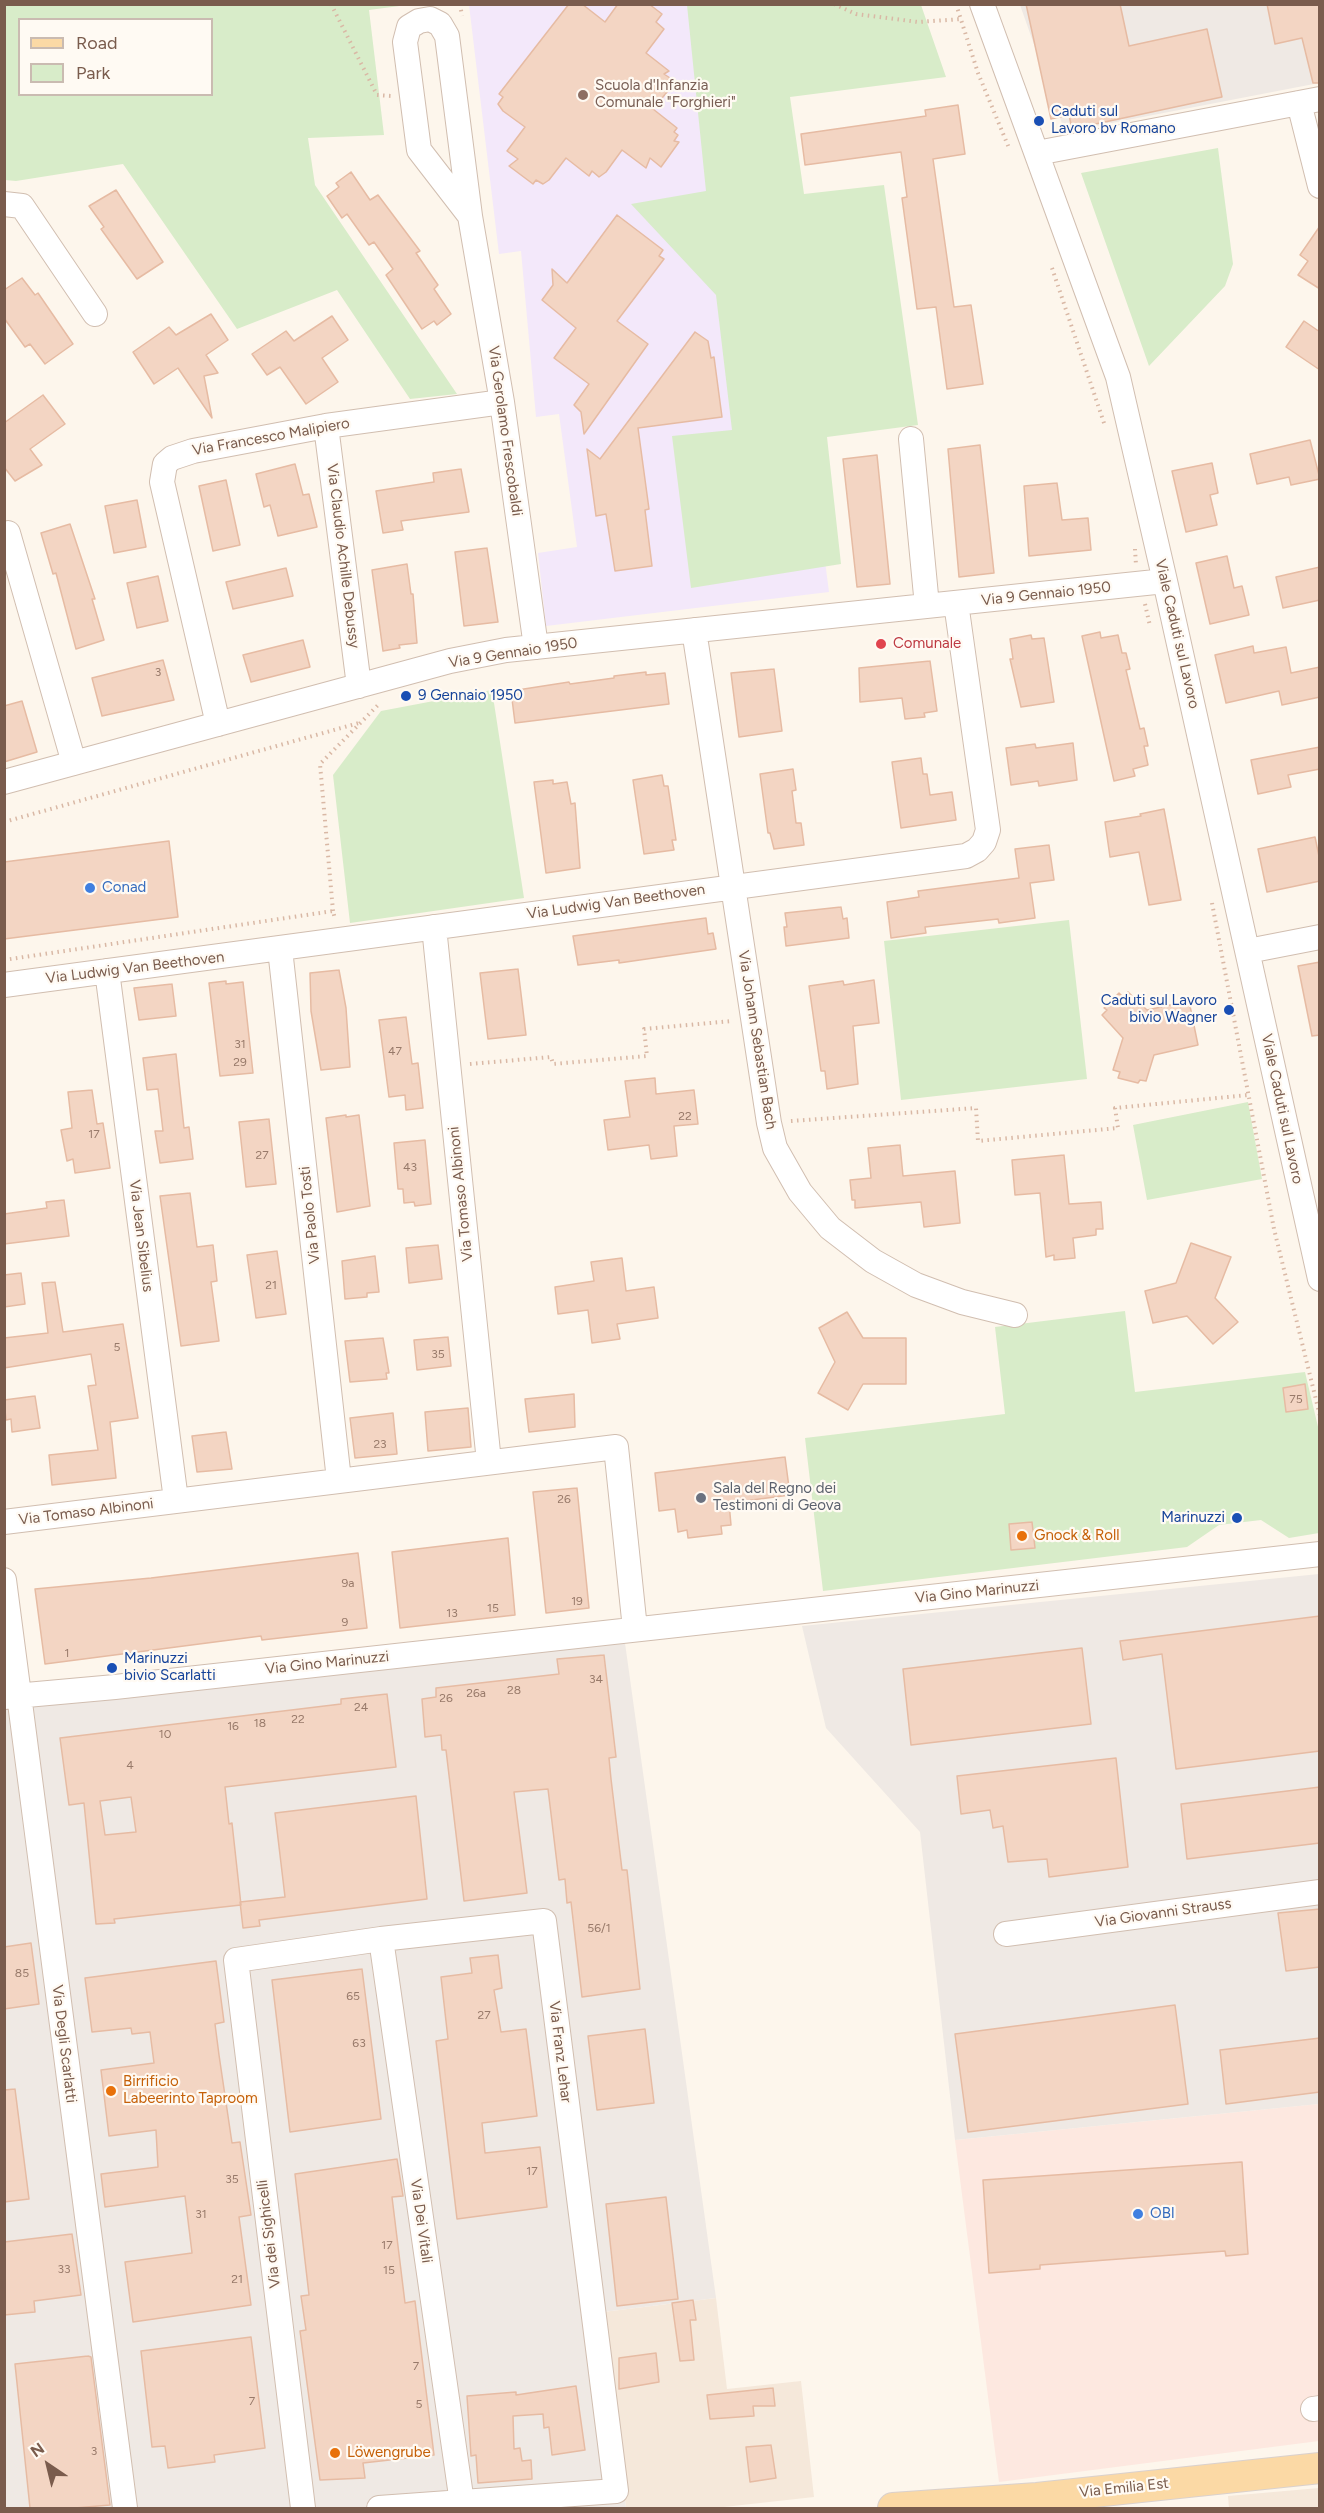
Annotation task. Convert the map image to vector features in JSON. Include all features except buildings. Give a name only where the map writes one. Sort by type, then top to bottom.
[{"type":"main road","name":"Via Emilia Est","points":[[893,2508],[1037,2498],[1320,2468]]},
{"type":"street","name":"Viale Caduti sul Lavoro","points":[[982,4],[1118,377],[1248,951],[1312,1213],[1320,1279]]},
{"type":"street","name":"Via Gerolamo Frescobaldi","points":[[470,216],[419,150],[405,42],[409,27],[419,21],[430,19],[440,24],[447,36],[470,216],[502,402],[536,646]]},
{"type":"street","points":[[1037,153],[1309,101],[1320,186]]},
{"type":"street","points":[[4,204],[22,206],[95,314]]},
{"type":"street","name":"Via Francesco Malipiero","points":[[218,724],[162,482],[165,464],[172,458],[193,451],[326,426],[502,402]]},
{"type":"street","name":"Via Claudio Achille Debussy","points":[[326,426],[359,686]]},
{"type":"street","points":[[911,439],[927,606]]},
{"type":"street","points":[[8,533],[74,763]]},
{"type":"street","name":"Via 9 Gennaio 1950","points":[[4,782],[450,661],[536,646],[1165,581]]},
{"type":"street","name":"Via Ludwig Van Beethoven","points":[[4,985],[966,856],[977,850],[984,842],[988,830],[956,603]]},
{"type":"street","name":"Via Johann Sebastian Bach","points":[[694,630],[769,1123],[776,1149],[800,1192],[830,1228],[873,1261],[916,1285],[962,1302],[1016,1315]]},
{"type":"street","name":"Via Tomaso Albinoni","points":[[434,927],[489,1462]]},
{"type":"street","points":[[1248,951],[1320,937]]},
{"type":"street","name":"Via Paolo Tosti","points":[[280,949],[339,1480]]},
{"type":"street","name":"Via Jean Sibelius","points":[[107,971],[176,1500]]},
{"type":"street","name":"Via Tomaso Albinoni","points":[[4,1522],[616,1447],[634,1629]]},
{"type":"street","name":"Via Gino Marinuzzi","points":[[12,1696],[115,1687],[1320,1554]]},
{"type":"street","name":"Via Degli Scarlatti","points":[[4,1580],[12,1696],[124,2508]]},
{"type":"street","name":"Via Giovanni Strauss","points":[[1006,1934],[1320,1892]]},
{"type":"street","name":"Via Franz Lehar","points":[[236,1960],[381,1939],[544,1921],[616,2491],[462,2503]]},
{"type":"street","name":"Via Dei Vitali","points":[[381,1939],[462,2503]]},
{"type":"street","name":"Via dei Sighicelli","points":[[236,1960],[303,2508]]},
{"type":"street","points":[[379,2508],[462,2503]]},
{"type":"path","points":[[834,4],[856,14],[918,22],[962,19]]},
{"type":"path","points":[[957,4],[978,73],[1013,159]]},
{"type":"path","points":[[1049,257],[1108,437]]},
{"type":"path","points":[[1137,540],[1134,554],[1151,630]]},
{"type":"path","points":[[338,941],[333,911],[320,764],[380,703],[392,700]]},
{"type":"path","points":[[4,822],[360,723]]},
{"type":"path","points":[[1210,895],[1274,1228],[1320,1416]]},
{"type":"path","points":[[4,960],[333,911]]},
{"type":"path","points":[[448,1066],[551,1057],[553,1064],[647,1056],[644,1029],[754,1019]]},
{"type":"path","points":[[769,1123],[976,1108],[978,1141],[1118,1128],[1115,1108],[1248,1095]]},
{"type":"shaded area","points":[[469,5],[753,5],[829,592],[546,626],[538,553],[577,547],[559,414],[536,417],[521,251],[499,254]]},
{"type":"shaded area","points":[[1020,5],[1319,5],[1319,83],[1065,132]]},
{"type":"shaded area","points":[[1319,1574],[1319,2104],[955,2140],[920,1832],[826,1728],[802,1626]]},
{"type":"shaded area","points":[[625,1643],[716,2298],[603,2312],[626,2508],[5,2508],[5,1705]]},
{"type":"shaded area","points":[[1319,2104],[1319,2441],[999,2482],[955,2140]]},
{"type":"shaded area","points":[[716,2298],[727,2389],[801,2381],[814,2497],[715,2508],[626,2508],[603,2312]]},
{"type":"shaded area","points":[[1319,2488],[1319,2508],[1229,2508],[1228,2496]]},
{"type":"green space","points":[[4,5],[407,5],[369,10],[384,135],[308,138],[315,185],[457,394],[410,399],[337,290],[237,329],[123,164],[16,181],[5,180]]},
{"type":"green space","points":[[687,5],[921,5],[946,77],[790,97],[804,194],[884,185],[918,425],[827,437],[841,564],[691,588],[672,436],[732,430],[716,295],[631,204],[706,191]]},
{"type":"green space","points":[[1218,148],[1233,264],[1225,286],[1149,366],[1081,173]]},
{"type":"green space","points":[[492,690],[524,898],[350,923],[333,775],[381,711]]},
{"type":"green space","points":[[1069,920],[1087,1079],[901,1100],[884,941]]},
{"type":"green space","points":[[1248,1102],[1262,1179],[1147,1200],[1133,1125]]},
{"type":"green space","points":[[1125,1311],[1135,1392],[1305,1372],[1319,1431],[1319,1533],[1289,1538],[1261,1520],[1219,1525],[1187,1547],[823,1591],[805,1438],[1005,1414],[995,1327]]},
{"type":"place","name":"Scuola d'Infanzia Comunale \"Forghieri\"","points":[[583,95]]},
{"type":"place","name":"Caduti sul Lavoro bv Romano","points":[[1039,121]]},
{"type":"place","name":"Comunale","points":[[881,644]]},
{"type":"place","name":"9 Gennaio 1950","points":[[406,696]]},
{"type":"place","name":"Conad","points":[[90,888]]},
{"type":"place","name":"Caduti sul Lavoro bivio Wagner","points":[[1229,1010]]},
{"type":"place","name":"Sala del Regno dei Testimoni di Geova","points":[[701,1498]]},
{"type":"place","name":"Marinuzzi","points":[[1237,1518]]},
{"type":"place","name":"Gnock & Roll","points":[[1022,1536]]},
{"type":"place","name":"Marinuzzi bivio Scarlatti","points":[[112,1668]]},
{"type":"place","name":"Birrificio Labeerinto Taproom","points":[[111,2091]]},
{"type":"place","name":"OBI","points":[[1138,2214]]},
{"type":"place","name":"Löwengrube","points":[[335,2453]]}]
